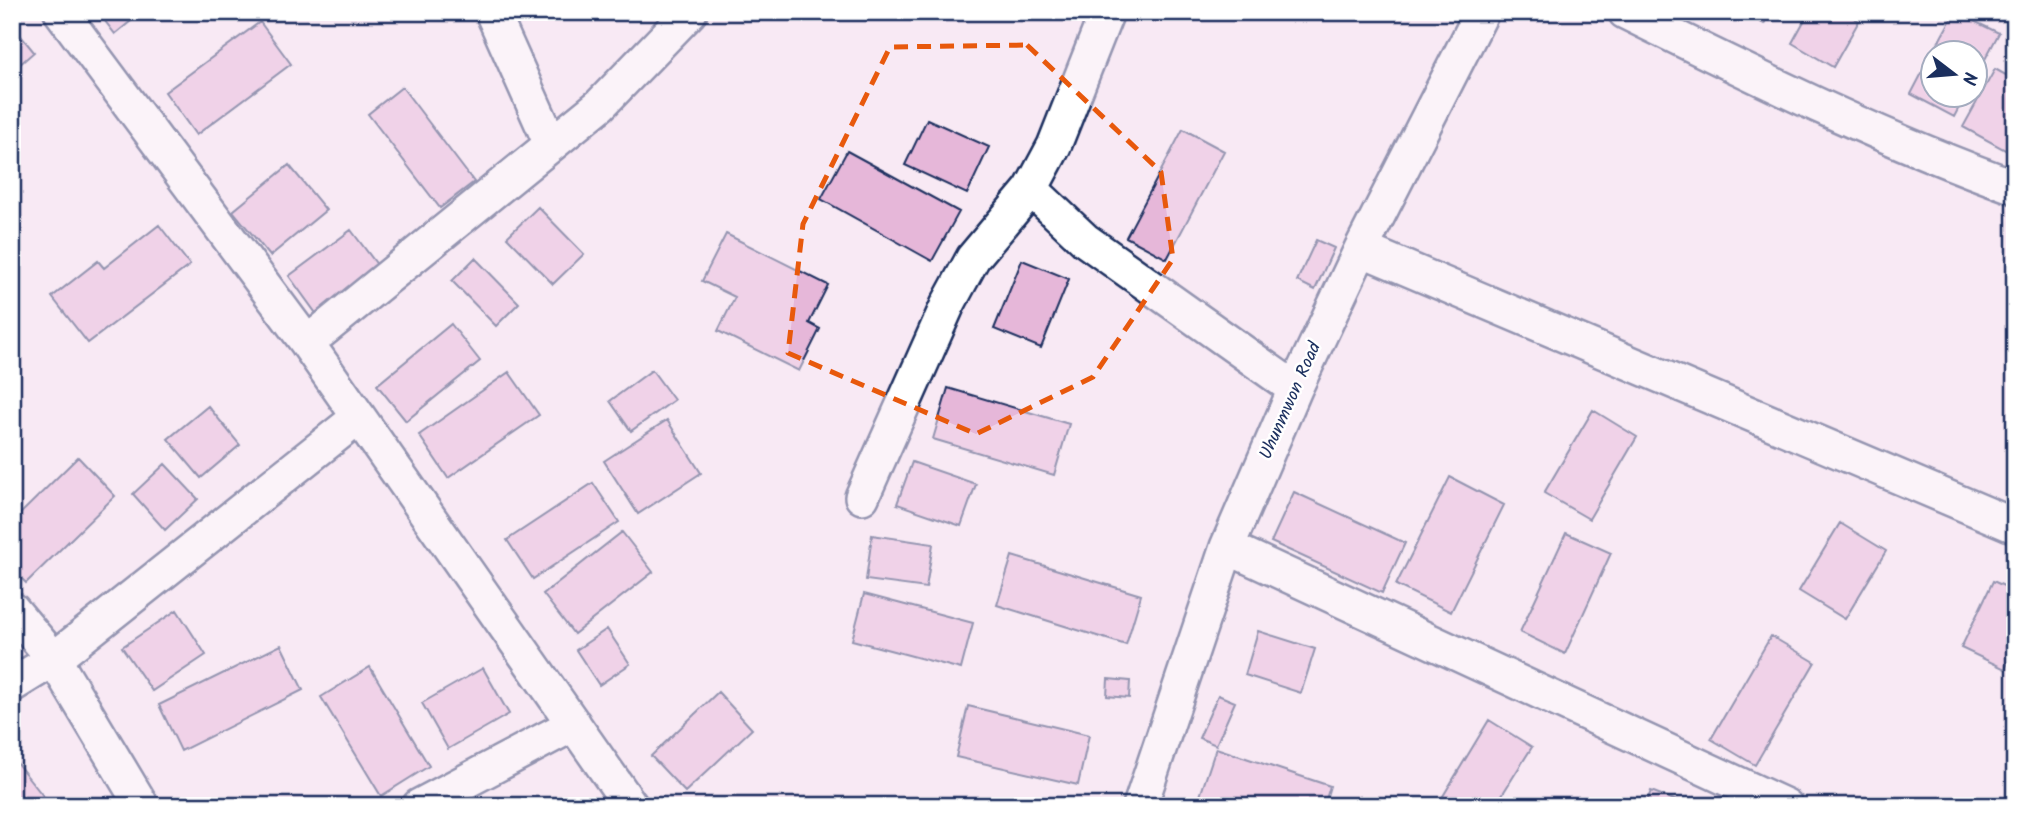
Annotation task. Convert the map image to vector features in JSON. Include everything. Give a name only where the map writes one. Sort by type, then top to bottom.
[{"type":"street","points":[[61,12],[307,343],[631,806]]},
{"type":"street","points":[[492,12],[551,144]]},
{"type":"street","points":[[307,343],[600,105],[690,12]]},
{"type":"street","points":[[863,497],[948,304],[973,258],[1031,189],[1054,146],[1107,12]]},
{"type":"street","name":"Uhunmwon Road","points":[[1140,806],[1227,547],[1295,389],[1361,248],[1482,12]]},
{"type":"street","points":[[1625,12],[1858,123],[1951,164],[2015,187]]},
{"type":"street","points":[[1031,189],[1085,240],[1295,389]]},
{"type":"street","points":[[1361,248],[2015,526]]},
{"type":"street","points":[[12,685],[54,659],[359,417]]},
{"type":"street","points":[[1227,547],[1786,806]]},
{"type":"street","points":[[12,609],[54,659],[142,806]]},
{"type":"street","points":[[419,806],[574,724]]},
{"type":"highlighted area","points":[[1027,45],[1161,172],[1173,259],[1093,377],[976,434],[788,353],[803,224],[890,47]]},
{"type":"building","points":[[98,12],[142,12],[115,34]]},
{"type":"building","points":[[1741,12],[1770,12],[1764,24]]},
{"type":"building","points":[[1809,12],[1843,12],[1859,21],[1833,67],[1792,43]]},
{"type":"building","points":[[1955,12],[1999,33],[1988,54],[1988,38],[1941,38]]},
{"type":"building","points":[[260,22],[291,64],[196,135],[165,92]]},
{"type":"building","points":[[12,25],[34,52],[17,67],[12,62]]},
{"type":"building","points":[[1995,69],[2015,80],[2015,137],[2007,151],[1963,127],[1973,108],[1988,108],[1988,82]]},
{"type":"building","points":[[1918,81],[1918,98],[1911,94]]},
{"type":"building","points":[[402,87],[474,182],[440,208],[368,114]]},
{"type":"building","points":[[1937,108],[1959,108],[1954,117]]},
{"type":"building","points":[[927,119],[989,147],[967,194],[905,165]]},
{"type":"building","points":[[1183,129],[1224,151],[1167,259],[1126,237]]},
{"type":"building","points":[[847,151],[959,212],[932,261],[821,199]]},
{"type":"building","points":[[289,165],[326,210],[270,256],[233,211]]},
{"type":"building","points":[[538,207],[584,254],[553,284],[507,237]]},
{"type":"building","points":[[159,225],[190,265],[88,343],[52,297],[98,261],[104,268]]},
{"type":"building","points":[[351,230],[381,270],[318,316],[289,276]]},
{"type":"building","points":[[726,234],[828,285],[809,323],[820,329],[799,371],[718,331],[735,297],[702,281]]},
{"type":"building","points":[[1316,240],[1334,248],[1315,290],[1297,281]]},
{"type":"building","points":[[475,258],[519,303],[496,326],[452,281]]},
{"type":"building","points":[[1022,260],[1069,279],[1041,348],[994,329]]},
{"type":"building","points":[[451,324],[480,361],[406,421],[377,385]]},
{"type":"building","points":[[652,370],[674,400],[631,431],[610,401]]},
{"type":"building","points":[[509,372],[539,415],[448,478],[419,435]]},
{"type":"building","points":[[948,388],[1069,424],[1054,475],[933,439]]},
{"type":"building","points":[[208,406],[240,445],[201,478],[168,439]]},
{"type":"building","points":[[1593,410],[1637,437],[1589,519],[1544,493]]},
{"type":"building","points":[[667,420],[701,473],[638,514],[604,461]]},
{"type":"building","points":[[78,457],[115,496],[26,583],[12,569],[12,522]]},
{"type":"building","points":[[912,462],[976,484],[961,526],[897,504]]},
{"type":"building","points":[[165,464],[198,499],[165,530],[133,494]]},
{"type":"building","points":[[1450,477],[1504,505],[1451,612],[1396,585]]},
{"type":"building","points":[[593,483],[619,522],[533,579],[507,540]]},
{"type":"building","points":[[1294,492],[1405,543],[1382,593],[1271,542]]},
{"type":"building","points":[[1840,523],[1886,551],[1845,619],[1799,591]]},
{"type":"building","points":[[622,532],[653,572],[574,634],[543,594]]},
{"type":"building","points":[[1566,533],[1611,553],[1565,654],[1520,632]]},
{"type":"building","points":[[872,535],[933,544],[926,588],[866,580]]},
{"type":"building","points":[[1012,556],[1141,595],[1126,645],[997,605]]},
{"type":"building","points":[[1993,581],[2015,591],[2015,648],[2005,669],[1961,648]]},
{"type":"building","points":[[864,594],[973,623],[961,669],[852,640]]},
{"type":"building","points":[[177,610],[206,655],[152,691],[122,647]]},
{"type":"building","points":[[607,629],[630,664],[599,685],[576,650]]},
{"type":"building","points":[[1258,631],[1315,649],[1301,693],[1245,675]]},
{"type":"building","points":[[1771,636],[1815,662],[1755,765],[1711,739]]},
{"type":"building","points":[[281,645],[303,690],[181,751],[159,705]]},
{"type":"building","points":[[370,667],[429,766],[381,796],[321,697]]},
{"type":"building","points":[[483,668],[509,714],[448,749],[422,703]]},
{"type":"building","points":[[1108,679],[1130,681],[1129,698],[1107,696]]},
{"type":"building","points":[[718,692],[752,729],[685,792],[651,756]]},
{"type":"building","points":[[1218,695],[1235,702],[1216,745],[1199,738]]},
{"type":"building","points":[[968,706],[1089,735],[1078,785],[956,757]]},
{"type":"building","points":[[1489,720],[1532,747],[1495,806],[1437,806]]},
{"type":"building","points":[[1216,748],[1330,786],[1324,806],[1230,806],[1200,796]]},
{"type":"building","points":[[12,757],[51,806],[12,806]]},
{"type":"building","points":[[1651,791],[1690,806],[1645,806]]}]
